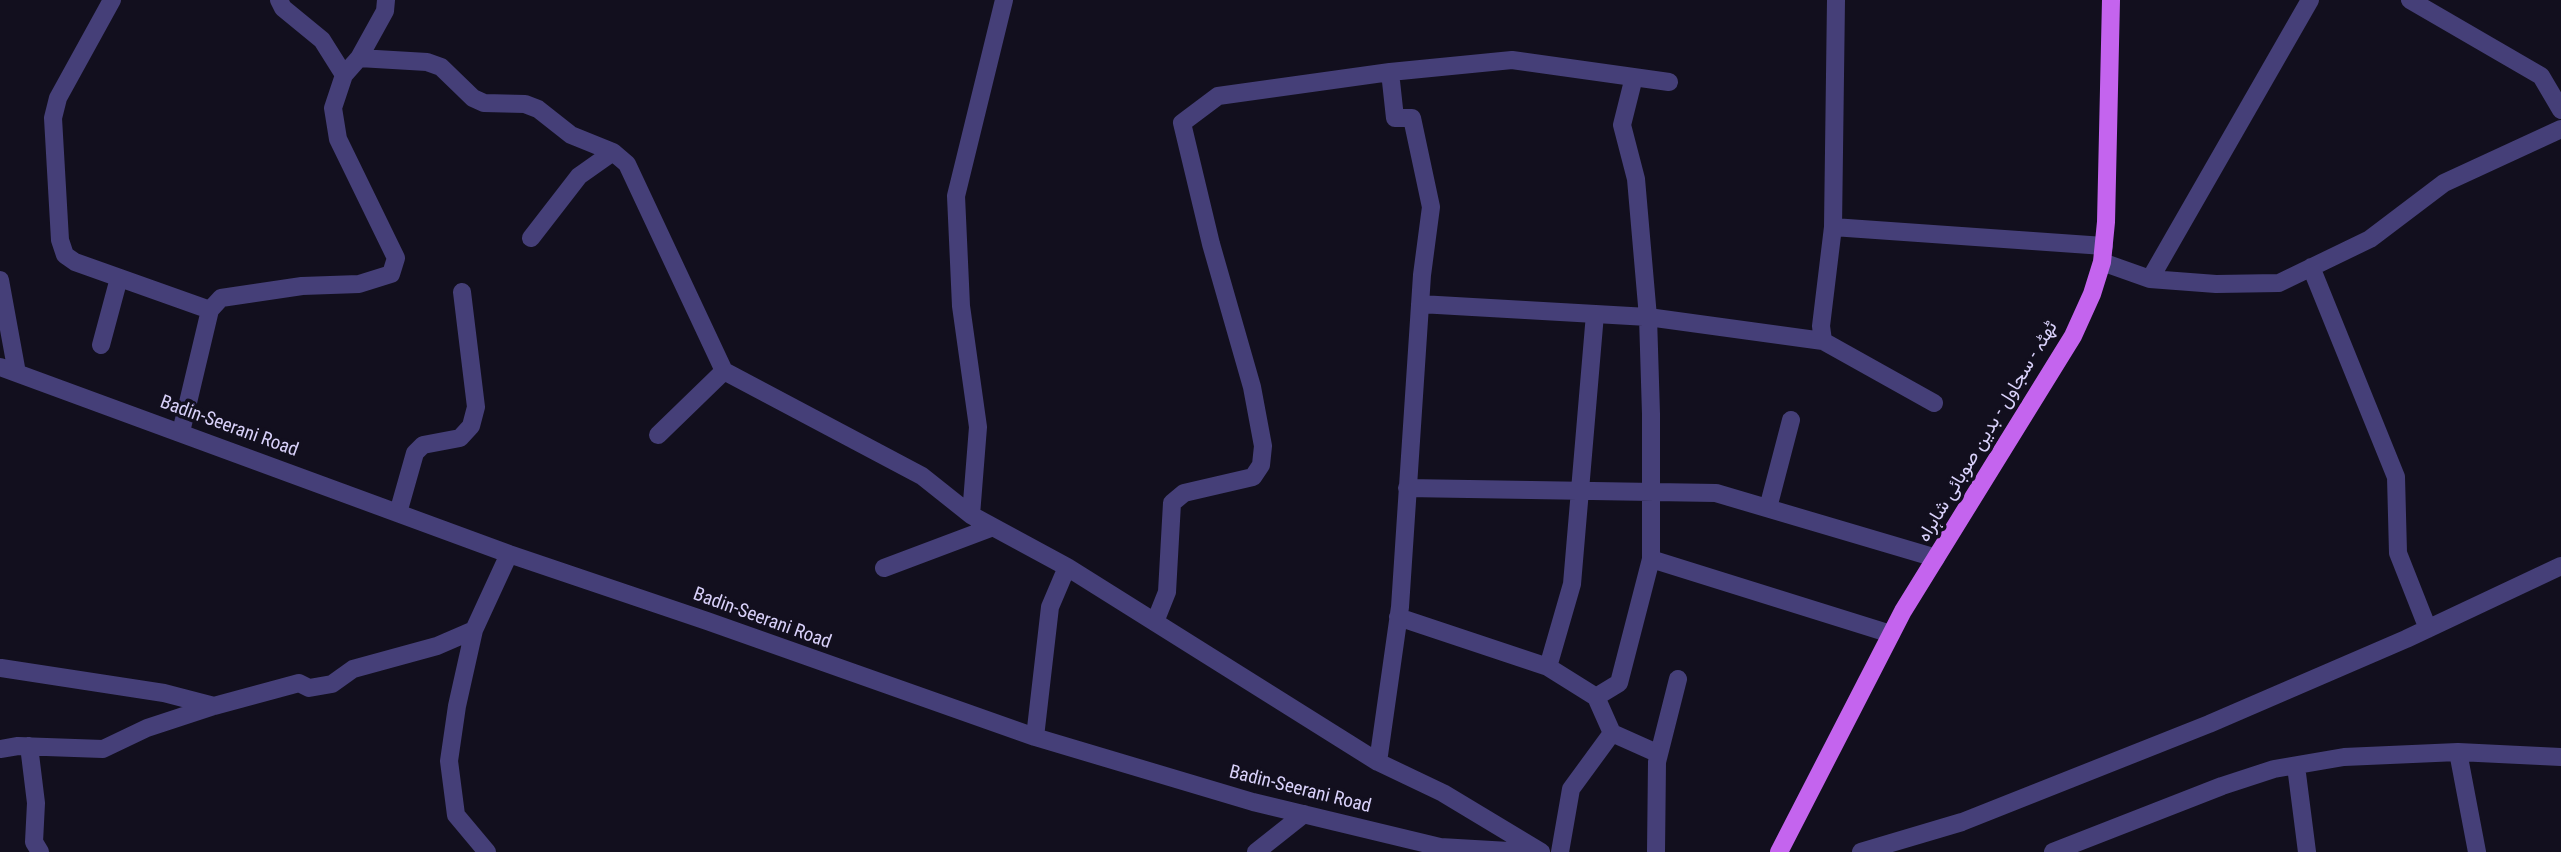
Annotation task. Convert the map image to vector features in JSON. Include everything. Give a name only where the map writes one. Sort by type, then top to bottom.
[{"type":"main road","name":"ٹھٹہ - سجاول - بدین صوبائی شاہراہ","points":[[1779,852],[1891,634],[2073,336],[2092,294],[2103,254],[2106,222],[2111,0]]},
{"type":"street","points":[[112,0],[58,98],[53,118],[60,240],[65,255],[75,262],[210,310]]},
{"type":"street","points":[[279,0],[284,8],[323,40],[344,75]]},
{"type":"street","points":[[181,432],[210,310],[221,298],[302,286],[359,284],[391,274],[396,258],[338,139],[333,108],[344,75],[359,58],[385,11],[386,0]]},
{"type":"street","points":[[971,515],[978,427],[961,306],[956,196],[1004,0]]},
{"type":"street","points":[[1823,341],[1821,326],[1833,227],[1836,0]]},
{"type":"street","points":[[2150,279],[2310,0]]},
{"type":"street","points":[[2410,0],[2541,76],[2561,110]]},
{"type":"street","points":[[359,58],[427,62],[441,67],[473,98],[484,103],[525,104],[538,109],[571,135],[613,152],[627,164],[724,371],[922,476],[971,515],[1067,567],[1378,762],[1443,793],[1541,852]]},
{"type":"street","points":[[1155,622],[1167,592],[1172,503],[1184,493],[1253,477],[1261,465],[1263,446],[1252,387],[1182,123],[1218,96],[1390,72],[1512,60],[1668,82]]},
{"type":"street","points":[[1378,762],[1398,617],[1420,304],[1432,208],[1412,118],[1395,118],[1390,72]]},
{"type":"street","points":[[1595,697],[1619,684],[1651,559],[1648,317],[1636,179],[1622,125],[1634,77]]},
{"type":"street","points":[[1833,227],[2103,254],[2150,279],[2216,284],[2279,283],[2371,239],[2444,183],[2561,129]]},
{"type":"street","points":[[531,238],[579,176],[613,152]]},
{"type":"street","points":[[2312,267],[2396,477],[2398,554],[2428,629]]},
{"type":"street","points":[[101,345],[119,278]]},
{"type":"street","points":[[0,280],[8,370]]},
{"type":"street","points":[[398,513],[415,453],[423,445],[460,438],[471,426],[476,407],[462,292]]},
{"type":"street","points":[[1420,304],[1648,317],[1823,341],[1934,403]]},
{"type":"street","points":[[1548,667],[1572,584],[1595,314]]},
{"type":"street","name":"Badin-Seerani Road","points":[[8,370],[509,554],[1035,737],[1253,802],[1440,846],[1526,852]]},
{"type":"street","points":[[658,435],[724,371]]},
{"type":"street","points":[[1768,508],[1791,420]]},
{"type":"street","points":[[1407,488],[1716,493],[1936,558]]},
{"type":"street","points":[[884,568],[993,527]]},
{"type":"street","points":[[487,852],[456,815],[449,761],[457,706],[474,630],[509,554]]},
{"type":"street","points":[[1651,559],[1891,634]]},
{"type":"street","points":[[1861,852],[1962,822],[2209,724],[2428,629],[2561,566]]},
{"type":"street","points":[[1035,737],[1051,607],[1067,567]]},
{"type":"street","points":[[1398,617],[1548,667],[1595,697],[1612,733],[1659,754]]},
{"type":"street","points":[[0,749],[29,746],[103,749],[148,728],[214,706],[299,683],[309,688],[332,684],[353,669],[437,646],[474,630]]},
{"type":"street","points":[[1,668],[164,693],[214,706]]},
{"type":"street","points":[[1656,852],[1657,762],[1678,679]]},
{"type":"street","points":[[1560,852],[1572,789],[1612,733]]},
{"type":"street","points":[[29,746],[36,803],[34,842],[40,852]]},
{"type":"street","points":[[2458,752],[2477,852]]},
{"type":"street","points":[[2061,851],[2222,786],[2274,769],[2344,757],[2458,752],[2561,757]]},
{"type":"street","points":[[2296,765],[2307,852]]},
{"type":"street","points":[[1256,852],[1304,814]]}]
